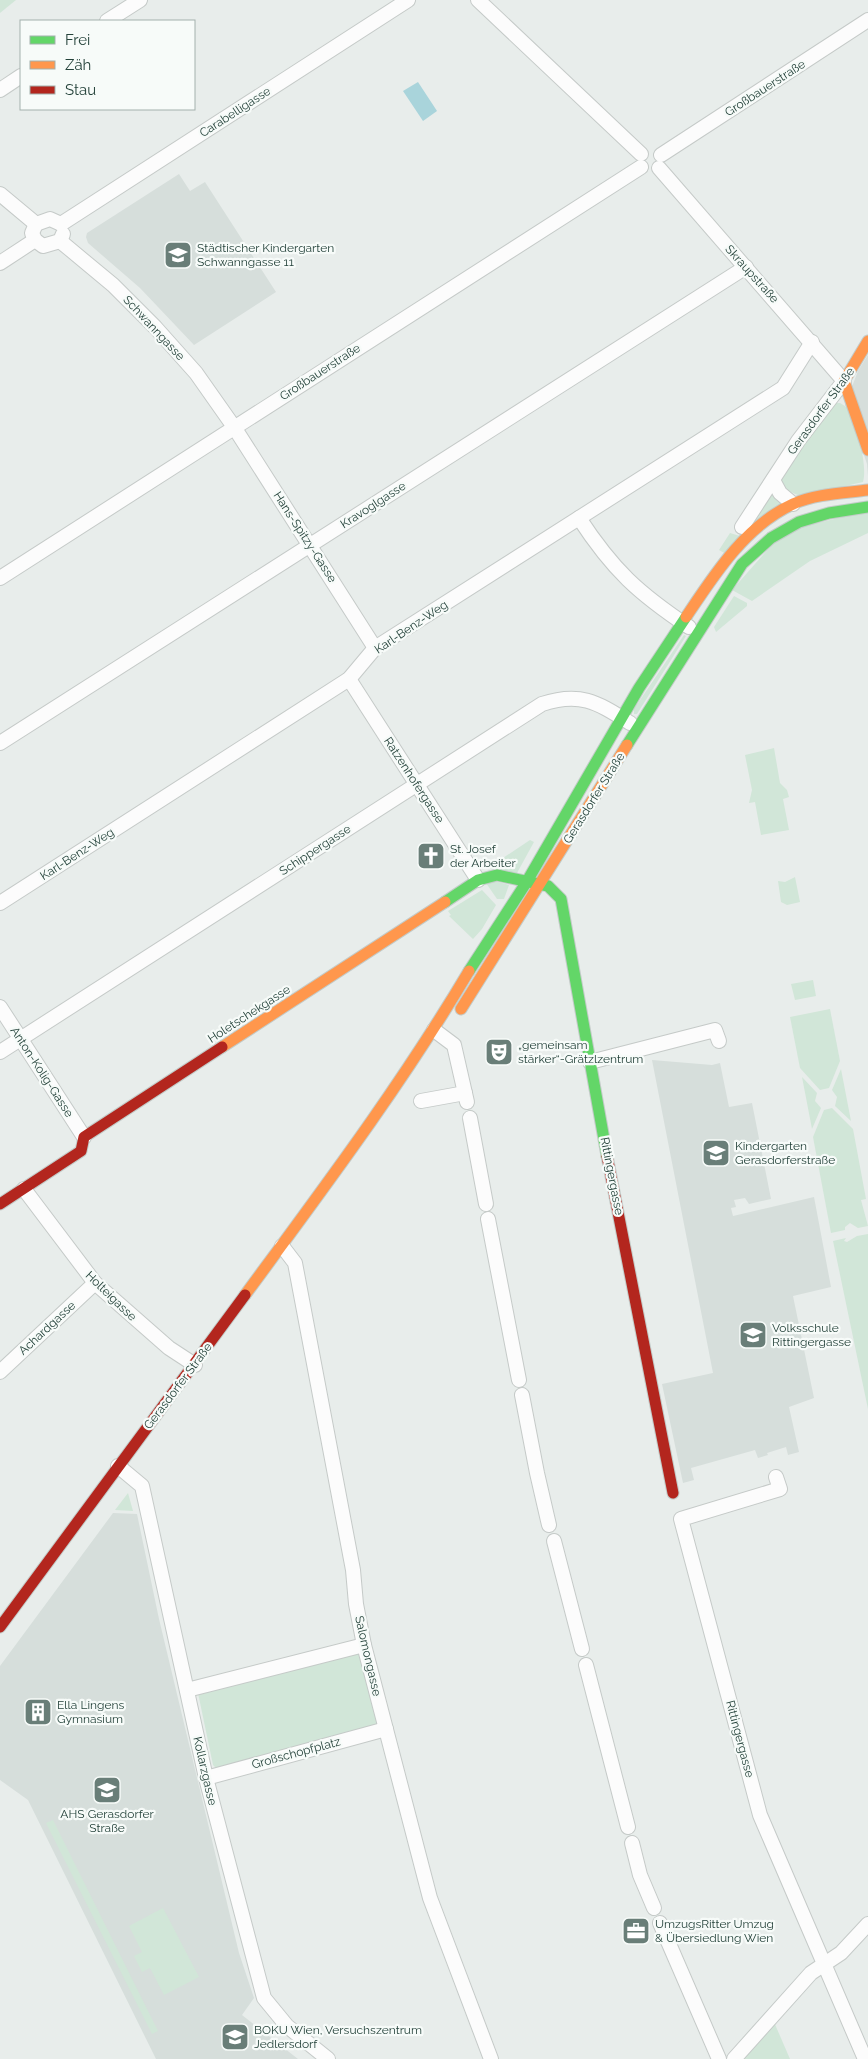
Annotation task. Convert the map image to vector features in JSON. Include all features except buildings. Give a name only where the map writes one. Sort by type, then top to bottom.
[{"type":"main road","name":"Gerasdorfer Straße","points":[[844,381],[868,341]]},
{"type":"main road","points":[[844,381],[868,450]]},
{"type":"main road","name":"Gerasdorfer Straße","points":[[444,1029],[491,935],[526,883],[623,719],[639,688],[723,562],[759,526],[793,504],[830,494],[868,490]]},
{"type":"main road","points":[[798,520],[812,511],[827,506],[868,500]]},
{"type":"main road","name":"Gerasdorfer Straße","points":[[0,1627],[195,1365],[356,1144],[444,1029],[540,882],[742,564],[766,540],[798,520],[830,512],[868,507]]},
{"type":"main road","name":"Holetschekgasse","points":[[0,1204],[81,1151],[84,1137],[478,880],[492,874],[503,873],[526,883]]},
{"type":"main road","points":[[526,883],[540,882]]},
{"type":"main road","name":"Rittingergasse","points":[[540,882],[555,890],[560,899],[673,1493]]},
{"type":"street","points":[[109,20],[140,0]]},
{"type":"street","name":"Carabelligasse","points":[[61,224],[408,0]]},
{"type":"street","points":[[478,0],[649,170],[660,162]]},
{"type":"street","name":"Großbauerstraße","points":[[660,162],[868,20]]},
{"type":"street","points":[[0,90],[20,77]]},
{"type":"street","name":"Großbauerstraße","points":[[0,578],[641,160]]},
{"type":"street","name":"Skraupstraße","points":[[660,162],[746,267],[844,381]]},
{"type":"street","points":[[0,194],[36,224]]},
{"type":"street","points":[[50,219],[61,224],[64,233],[60,241],[43,246],[35,240],[32,233],[36,224],[50,219]]},
{"type":"street","points":[[0,263],[35,240]]},
{"type":"street","name":"Schwanngasse","points":[[60,241],[114,285],[155,327],[196,373],[234,427]]},
{"type":"street","name":"Kravoglgasse","points":[[0,743],[746,267]]},
{"type":"street","name":"Karl-Benz-Weg","points":[[0,903],[349,679],[375,648],[783,388],[812,342]]},
{"type":"street","name":"Gerasdorfer Straße","points":[[742,528],[798,441],[844,381]]},
{"type":"street","name":"Hans-Spitzy-Gasse","points":[[234,427],[375,648]]},
{"type":"street","points":[[773,480],[780,493],[793,504]]},
{"type":"street","points":[[579,518],[600,550],[630,584],[697,633]]},
{"type":"street","name":"Ratzenhofergasse","points":[[349,679],[478,880]]},
{"type":"street","name":"Schippergasse","points":[[0,1052],[542,704],[556,699],[572,698],[587,700],[602,706],[638,728]]},
{"type":"street","name":"Anton-Kolig-Gasse","points":[[0,1007],[84,1137]]},
{"type":"street","points":[[422,1101],[466,1098],[454,1045],[444,1029]]},
{"type":"street","points":[[590,1062],[715,1030],[719,1041]]},
{"type":"street","points":[[470,1118],[486,1204]]},
{"type":"street","name":"Holteigasse","points":[[24,1189],[95,1283],[169,1348],[195,1365]]},
{"type":"street","points":[[488,1219],[519,1380]]},
{"type":"street","name":"Salomongasse","points":[[282,1246],[295,1263],[353,1570],[356,1604],[364,1645],[430,1898],[491,2059]]},
{"type":"street","name":"Achardgasse","points":[[0,1372],[95,1283]]},
{"type":"street","points":[[522,1395],[536,1473],[549,1525]]},
{"type":"street","name":"Kollarzgasse","points":[[118,1466],[142,1486],[206,1778],[264,1998],[287,2026],[328,2059]]},
{"type":"street","name":"Rittingergasse","points":[[776,1477],[780,1490],[681,1519],[760,1815],[823,1964],[866,2059]]},
{"type":"street","points":[[554,1541],[582,1649]]},
{"type":"street","points":[[187,1690],[364,1645]]},
{"type":"street","points":[[586,1665],[628,1827]]},
{"type":"street","name":"Großschopfplatz","points":[[206,1778],[386,1729]]},
{"type":"street","points":[[632,1843],[640,1875],[654,1908]]},
{"type":"street","points":[[660,1924],[719,2059]]},
{"type":"street","points":[[734,2059],[811,1973],[841,1953],[868,1924]]},
{"type":"shaded area","name":"Städtischer Kindergarten Schwanngasse 11","points":[[179,174],[190,191],[205,182],[276,292],[194,345],[140,288],[88,243],[86,237],[87,233]]},
{"type":"shaded area","points":[[868,355],[868,476],[867,464],[850,412],[845,405],[858,371]]},
{"type":"shaded area","name":"Volksschule Rittingergasse","points":[[652,1060],[712,1065],[720,1063],[729,1107],[752,1103],[771,1199],[749,1204],[745,1198],[734,1200],[736,1207],[731,1208],[733,1216],[814,1197],[831,1287],[793,1296],[814,1398],[789,1407],[799,1452],[788,1455],[786,1447],[758,1458],[755,1450],[691,1468],[694,1480],[683,1483],[662,1384],[713,1373]]},
{"type":"shaded area","name":"AHS Gerasdorfer Straße","points":[[113,1513],[137,1514],[159,1619],[239,1953],[254,1998],[242,2015],[298,2059],[156,2059],[28,1800],[0,1780],[0,1666]]},
{"type":"green space","points":[[0,0],[16,0],[0,13]]},
{"type":"green space","points":[[833,403],[840,403],[848,408],[851,415],[863,456],[863,482],[801,496],[793,493],[786,489],[782,483],[781,474]]},
{"type":"green space","points":[[772,492],[785,500],[726,554],[719,550],[730,533],[740,536]]},
{"type":"green space","points":[[868,511],[868,533],[810,561],[752,601],[732,590],[784,531]]},
{"type":"green space","points":[[734,596],[747,603],[747,606],[716,632],[714,627]]},
{"type":"green space","points":[[684,635],[686,636],[637,714],[634,714],[634,709]]},
{"type":"green space","points":[[774,748],[780,783],[787,790],[789,797],[783,799],[789,830],[761,835],[755,802],[749,803],[752,790],[745,755]]},
{"type":"green space","points":[[530,840],[534,842],[517,873],[488,868]]},
{"type":"green space","points":[[795,877],[800,902],[787,905],[781,902],[778,881],[785,882]]},
{"type":"green space","points":[[492,880],[509,885],[504,899],[497,899],[486,883]]},
{"type":"green space","points":[[482,890],[496,905],[482,929],[473,939],[449,916],[451,915],[448,911]]},
{"type":"green space","points":[[813,980],[816,996],[795,1000],[791,984]]},
{"type":"green space","points":[[830,1009],[840,1061],[829,1088],[820,1090],[800,1068],[790,1017]]},
{"type":"green space","points":[[841,1069],[851,1121],[835,1106],[837,1097],[832,1090]]},
{"type":"green space","points":[[802,1077],[817,1093],[815,1101],[821,1108],[812,1129]]},
{"type":"green space","points":[[832,1108],[853,1129],[866,1199],[861,1200],[868,1226],[858,1228],[850,1223],[845,1227],[845,1230],[831,1233],[813,1137],[824,1110]]},
{"type":"green space","points":[[868,1234],[868,1409],[833,1241],[846,1238],[844,1241],[847,1242],[857,1236]]},
{"type":"green space","points":[[128,1493],[133,1511],[115,1510]]},
{"type":"green space","points":[[361,1653],[379,1727],[217,1769],[213,1765],[198,1693]]},
{"type":"green space","points":[[53,1820],[158,2031],[152,2034],[46,1823]]},
{"type":"green space","points":[[163,1908],[199,1977],[164,1995],[150,1968],[142,1972],[134,1956],[142,1952],[129,1926]]},
{"type":"green space","points":[[774,2022],[790,2059],[740,2059]]},
{"type":"water","points":[[418,82],[437,111],[423,121],[403,91]]},
{"type":"traffic: fast","points":[[627,745],[742,564],[771,538],[799,522],[829,513],[868,507]]},
{"type":"traffic: fast","points":[[469,971],[526,883],[639,688],[686,617]]},
{"type":"traffic: fast","points":[[445,902],[478,880],[497,875],[548,886],[561,899],[607,1156]]},
{"type":"traffic: slow","points":[[868,341],[844,381],[868,450]]},
{"type":"traffic: slow","points":[[686,617],[732,553],[745,538],[776,513],[793,504],[811,498],[868,490]]},
{"type":"traffic: slow","points":[[461,1009],[627,745]]},
{"type":"traffic: slow","points":[[222,1047],[445,902]]},
{"type":"traffic: slow","points":[[245,1295],[389,1095],[469,971]]},
{"type":"traffic: jam","points":[[0,1204],[81,1151],[84,1137],[222,1047]]},
{"type":"traffic: jam","points":[[607,1156],[673,1493]]},
{"type":"traffic: jam","points":[[0,1627],[245,1295]]},
{"type":"place","name":"Städtischer Kindergarten Schwanngasse 11","points":[[178,255]]},
{"type":"place","name":"St. Josef der Arbeiter","points":[[431,856]]},
{"type":"place","name":"„gemeinsam stärker“-Grätzlzentrum","points":[[499,1052]]},
{"type":"place","name":"Kindergarten Gerasdorferstraße","points":[[716,1153]]},
{"type":"place","name":"Volksschule Rittingergasse","points":[[753,1335]]},
{"type":"place","name":"Ella Lingens Gymnasium","points":[[38,1712]]},
{"type":"place","name":"AHS Gerasdorfer Straße","points":[[107,1790]]},
{"type":"place","name":"UmzugsRitter Umzug & Übersiedlung Wien","points":[[636,1931]]},
{"type":"place","name":"BOKU Wien, Versuchszentrum Jedlersdorf","points":[[235,2037]]}]
